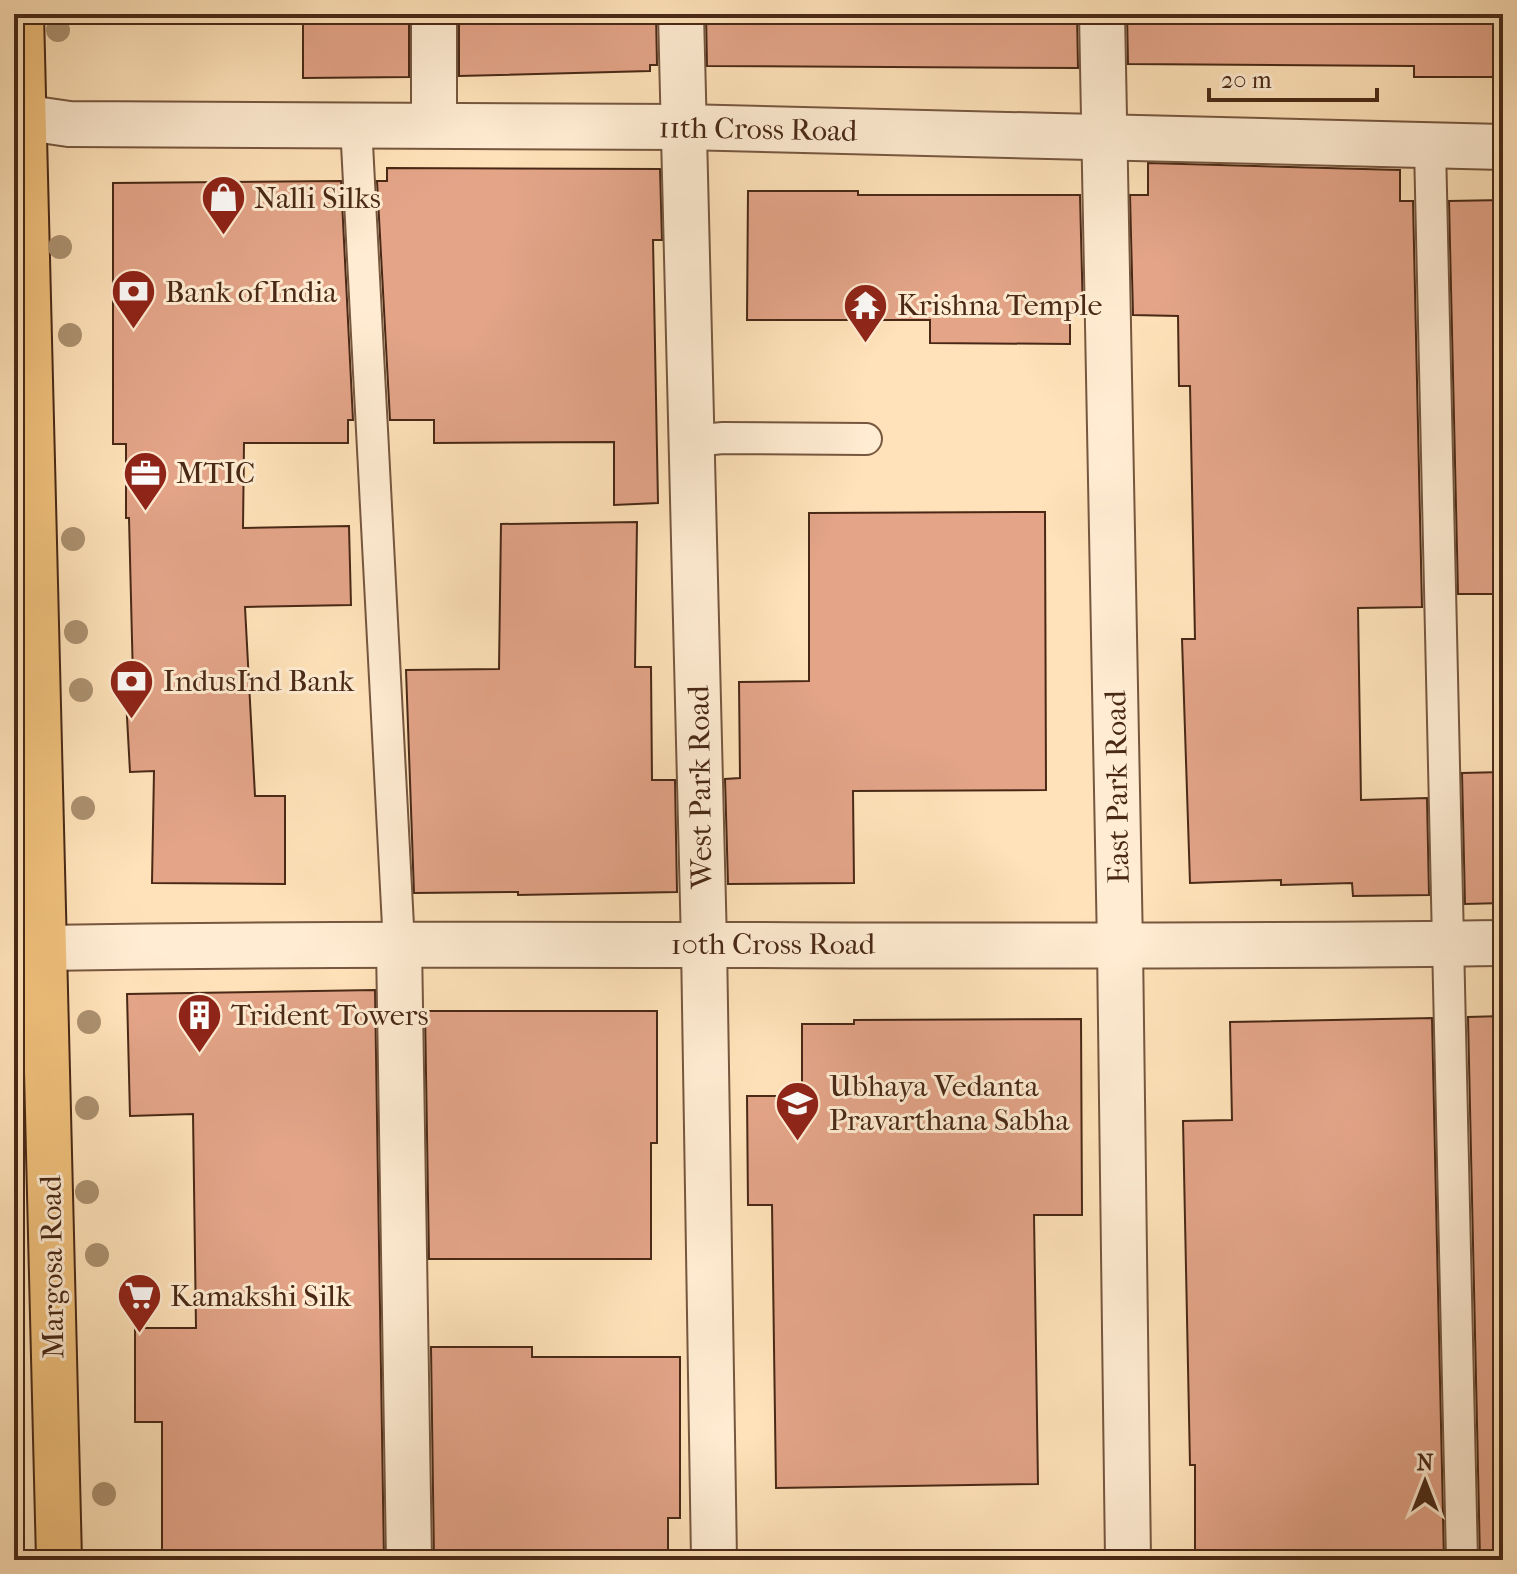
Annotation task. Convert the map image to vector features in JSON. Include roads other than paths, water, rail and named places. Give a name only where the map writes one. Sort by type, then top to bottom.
[{"type":"main road","name":"Margosa Road","points":[[21,14],[19,116],[25,634],[44,948],[59,1560]]},
{"type":"street","points":[[434,14],[434,125]]},
{"type":"street","name":"West Park Road","points":[[681,14],[704,944],[714,1560]]},
{"type":"street","name":"East Park Road","points":[[1102,14],[1128,1560]]},
{"type":"street","name":"11th Cross Road","points":[[19,116],[69,124],[683,127],[1503,147]]},
{"type":"street","name":"10th Cross Road","points":[[44,948],[1503,943]]},
{"type":"street","points":[[399,945],[409,1560]]},
{"type":"lane","points":[[356,125],[399,945]]},
{"type":"lane","points":[[1430,147],[1462,1560]]},
{"type":"lane","points":[[692,441],[723,438],[866,439]]},
{"type":"place","name":"Nalli Silks","points":[[223,237]]},
{"type":"place","name":"Bank of India","points":[[134,331]]},
{"type":"place","name":"Krishna Temple","points":[[866,344]]},
{"type":"place","name":"MTIC","points":[[145,512]]},
{"type":"place","name":"IndusInd Bank","points":[[132,720]]},
{"type":"place","name":"Trident Towers","points":[[200,1054]]},
{"type":"place","name":"Ubhaya Vedanta Pravarthana Sabha","points":[[798,1142]]},
{"type":"place","name":"Kamakshi Silk","points":[[139,1335]]}]
